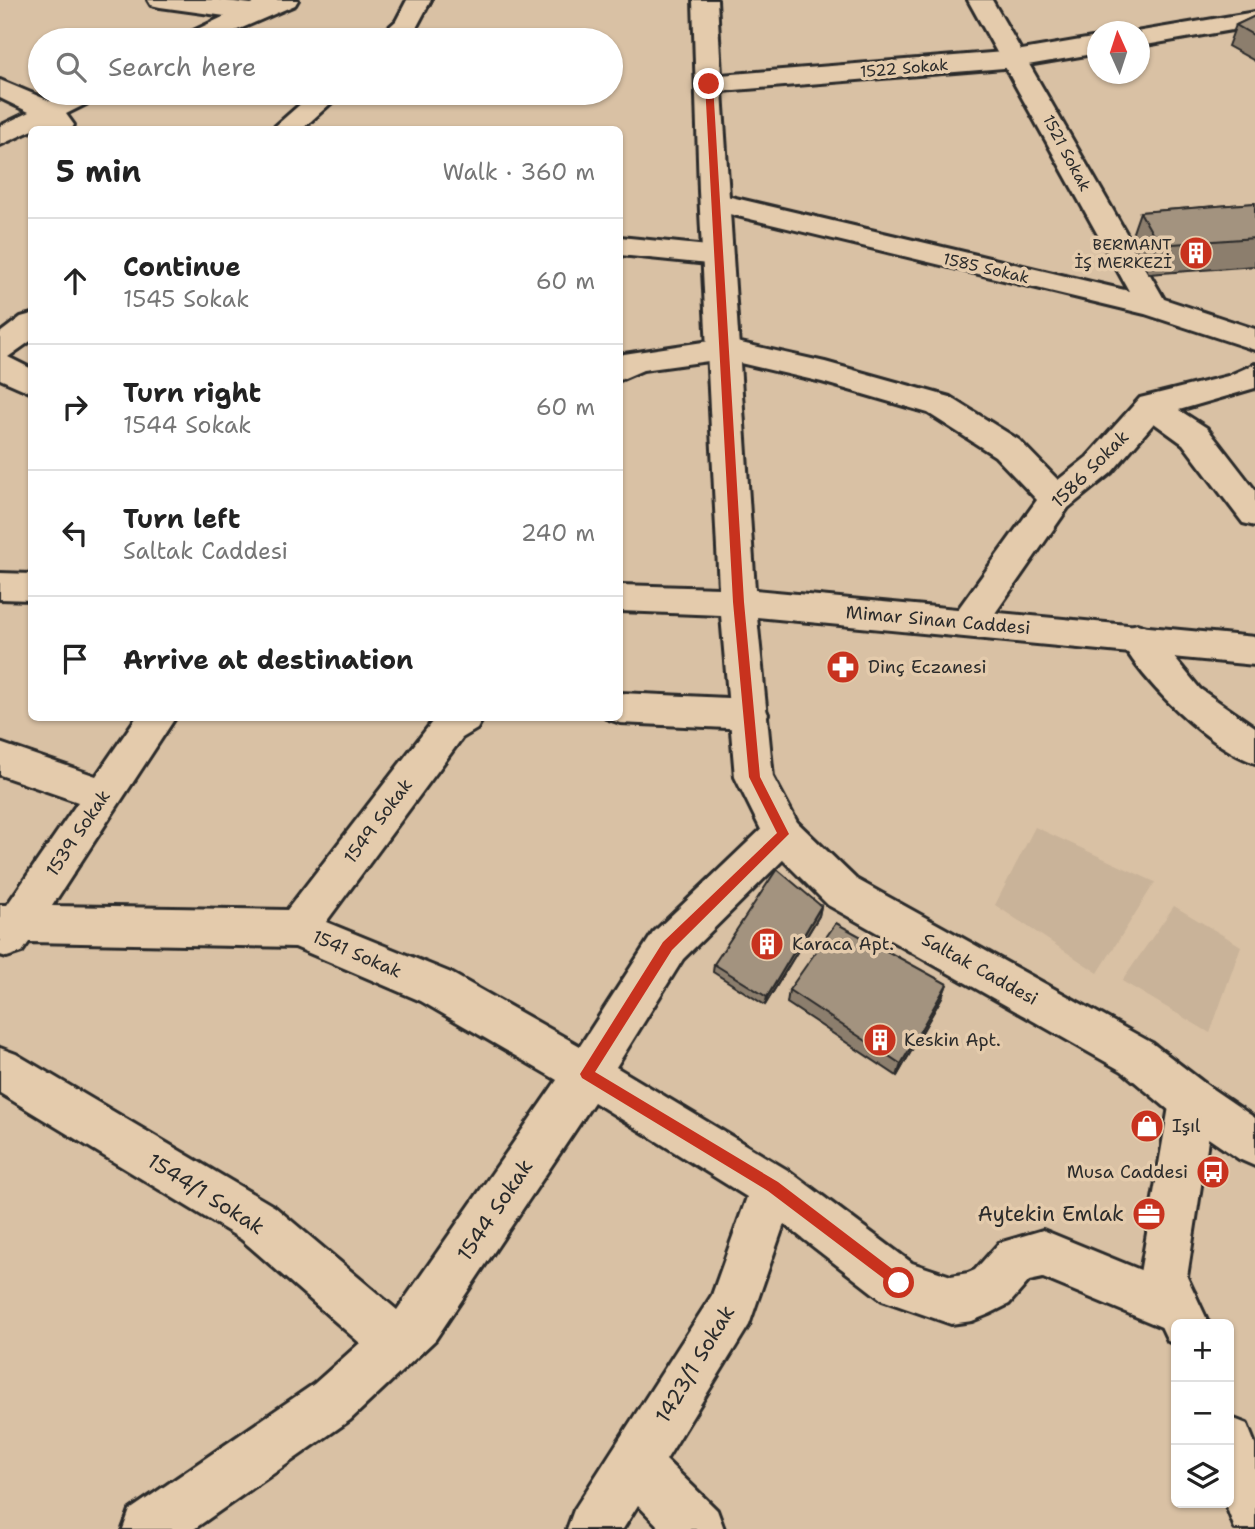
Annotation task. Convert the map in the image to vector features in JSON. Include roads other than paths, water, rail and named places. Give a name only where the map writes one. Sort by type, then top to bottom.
[{"type":"street","points":[[160,0],[253,12]]},
{"type":"street","points":[[219,28],[286,0]]},
{"type":"street","points":[[402,28],[419,0]]},
{"type":"street","name":"Saltak Caddesi","points":[[705,0],[738,602],[754,777],[783,834],[842,892],[1137,1057],[1192,1101],[1253,1137]]},
{"type":"street","name":"1521 Sokak","points":[[980,0],[1016,59],[1153,306]]},
{"type":"street","points":[[1150,36],[1255,19]]},
{"type":"street","name":"1522 Sokak","points":[[709,84],[1016,59],[1087,48]]},
{"type":"street","points":[[0,88],[28,104]]},
{"type":"street","points":[[30,105],[56,120]]},
{"type":"street","points":[[36,126],[56,120],[73,105]]},
{"type":"street","points":[[289,126],[314,105]]},
{"type":"street","points":[[0,137],[28,128]]},
{"type":"street","name":"1585 Sokak","points":[[714,202],[1153,306],[1255,340]]},
{"type":"street","points":[[623,246],[718,256]]},
{"type":"street","points":[[0,349],[28,327]]},
{"type":"street","points":[[625,361],[723,349],[825,372],[939,405],[1007,448],[1056,499]]},
{"type":"street","points":[[0,365],[28,381]]},
{"type":"street","points":[[1152,406],[1238,384],[1255,374]]},
{"type":"street","points":[[1152,406],[1195,436],[1255,514]]},
{"type":"street","name":"1586 Sokak","points":[[969,622],[1056,499],[1099,465],[1152,406]]},
{"type":"street","points":[[0,586],[28,587]]},
{"type":"street","name":"Mimar Sinan Caddesi","points":[[623,598],[738,602],[1255,651]]},
{"type":"street","points":[[1137,638],[1187,699],[1255,747]]},
{"type":"street","points":[[623,708],[748,714]]},
{"type":"street","name":"1539 Sokak","points":[[6,931],[154,721]]},
{"type":"street","name":"1549 Sokak","points":[[297,929],[449,727],[459,721]]},
{"type":"street","points":[[0,759],[104,795]]},
{"type":"street","name":"1544 Sokak","points":[[149,1529],[332,1402],[418,1323],[587,1074],[668,946],[783,834]]},
{"type":"street","name":"1541 Sokak","points":[[6,931],[297,929],[436,987],[587,1074],[773,1186],[899,1283],[951,1300],[972,1297],[992,1287],[1016,1260],[1043,1254],[1181,1317]]},
{"type":"street","name":"1544/1 Sokak","points":[[0,1069],[258,1223],[397,1342]]},
{"type":"street","points":[[1181,1317],[1163,1279],[1192,1101]]},
{"type":"street","name":"1423/1 Sokak","points":[[593,1529],[732,1308],[773,1186]]},
{"type":"street","points":[[1230,1445],[1255,1515]]},
{"type":"street","points":[[634,1464],[698,1529]]},
{"type":"place","name":"BERMANT İŞ MERKEZİ","points":[[1196,253]]},
{"type":"place","name":"Dinç Eczanesi","points":[[843,667]]},
{"type":"place","name":"Karaca Apt.","points":[[767,944]]},
{"type":"place","name":"Keskin Apt.","points":[[880,1040]]},
{"type":"place","name":"Işıl","points":[[1147,1126]]},
{"type":"place","name":"Musa Caddesi","points":[[1213,1172]]},
{"type":"place","name":"Aytekin Emlak","points":[[1149,1214]]}]
